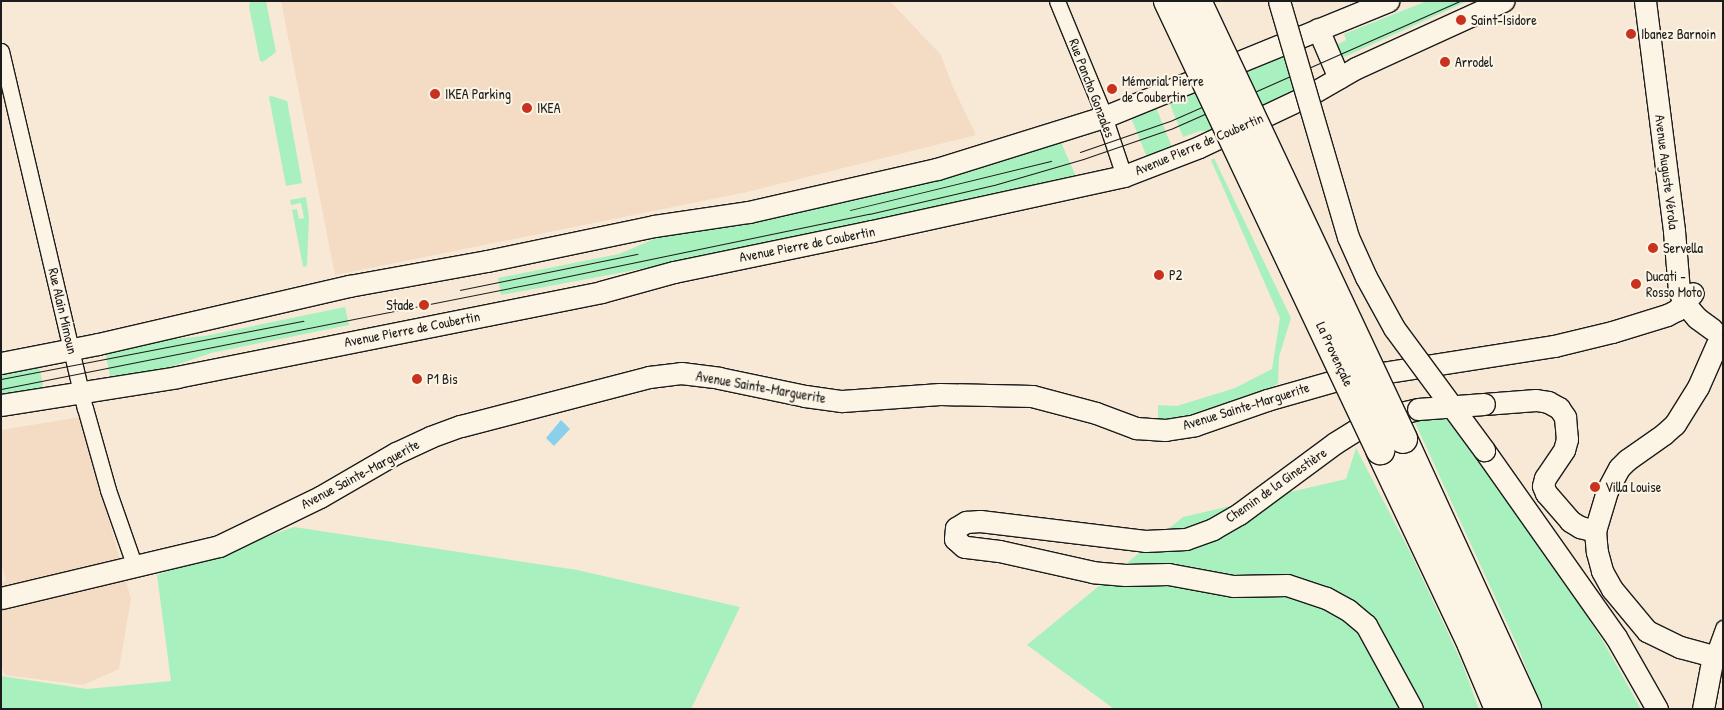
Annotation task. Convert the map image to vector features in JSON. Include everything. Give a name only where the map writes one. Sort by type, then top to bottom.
[{"type":"highway","name":"La Provençale","points":[[1168,1],[1527,709]]},
{"type":"highway","name":"La Provençale","points":[[1197,1],[1392,444],[1499,709]]},
{"type":"main road","points":[[1279,1],[1342,218],[1366,278],[1394,328],[1556,549],[1616,637],[1657,709]]},
{"type":"main road","points":[[1,363],[72,349],[349,286],[487,261],[654,226],[749,212],[863,187],[972,158],[1104,117],[1388,1]]},
{"type":"main road","name":"Avenue Pierre de Coubertin","points":[[1,405],[186,375],[601,292],[720,262],[872,232],[1124,176],[1199,147],[1311,94],[1339,78],[1503,1]]},
{"type":"main road","name":"Avenue Auguste Vérola","points":[[1645,1],[1674,231],[1687,294]]},
{"type":"main road","name":"Avenue Auguste Vérola","points":[[1658,1],[1687,294]]},
{"type":"main road","points":[[1318,29],[1339,78]]},
{"type":"main road","points":[[1687,294],[1719,333],[1698,388],[1675,424],[1619,468],[1607,491],[1596,531],[1597,552],[1602,571],[1612,589],[1647,631],[1680,647],[1718,655],[1702,707]]},
{"type":"main road","name":"Avenue Sainte-Marguerite","points":[[1,598],[218,546],[320,497],[396,453],[430,437],[461,426],[649,376],[681,373],[720,378],[805,396],[842,401],[940,394],[1032,396],[1096,413],[1136,428],[1165,430],[1195,425],[1266,400],[1338,380],[1554,346],[1634,326],[1687,294]]},
{"type":"main road","name":"Chemin de la Ginestière","points":[[1412,709],[1366,625],[1348,610],[1326,598],[1287,585],[1233,586],[1168,574],[1125,575],[1092,572],[999,551],[964,547],[955,539],[956,528],[966,522],[980,520],[1136,540],[1186,539],[1213,528],[1239,514],[1335,443],[1359,428],[1388,416],[1418,409],[1536,400],[1548,402],[1558,408],[1565,417],[1567,439],[1564,450],[1545,478],[1543,486],[1546,493],[1570,521],[1596,531]]},
{"type":"street","name":"Rue Pancho Gonzales","points":[[1057,1],[1104,117],[1124,176]]},
{"type":"street","name":"Rue Alain Mimoun","points":[[1,51],[81,391],[108,490],[135,567]]},
{"type":"street","points":[[1718,655],[1723,628]]},
{"type":"shaded area","name":"IKEA","points":[[281,1],[890,1],[941,55],[952,85],[976,135],[747,192],[335,275]]},
{"type":"shaded area","points":[[80,417],[131,599],[119,669],[83,685],[5,675],[1,666],[1,584],[6,579],[1,565],[1,430]]},
{"type":"green space","points":[[250,1],[266,1],[276,52],[263,62],[260,61],[249,7]]},
{"type":"green space","points":[[1427,1],[1468,1],[1342,58],[1336,45],[1346,40],[1344,34]]},
{"type":"green space","points":[[1288,49],[1301,88],[1211,131],[1200,131],[1183,137],[1168,99]]},
{"type":"green space","points":[[269,97],[287,101],[302,183],[286,186]]},
{"type":"green space","points":[[1155,105],[1173,150],[1148,160],[1130,115]]},
{"type":"green space","points":[[1061,142],[1077,179],[689,260],[501,295],[498,278],[619,254],[673,231],[745,223],[863,199]]},
{"type":"green space","points":[[1214,158],[1291,318],[1279,357],[1278,383],[1260,396],[1177,422],[1158,424],[1158,405],[1177,406],[1235,388],[1272,369],[1280,318],[1211,160]]},
{"type":"green space","points":[[306,197],[309,217],[307,265],[305,267],[303,266],[292,210],[297,209],[299,219],[304,218],[301,203],[291,205],[290,200]]},
{"type":"green space","points":[[345,307],[349,325],[211,353],[147,375],[110,376],[105,350],[142,342],[205,336]]},
{"type":"green space","points":[[36,365],[39,367],[43,384],[41,389],[1,397],[1,372]]},
{"type":"green space","points":[[1445,416],[1513,502],[1603,641],[1641,709],[1542,709],[1518,647],[1413,418]]},
{"type":"green space","points":[[1356,448],[1411,554],[1462,663],[1479,709],[1114,709],[1027,645],[1183,517],[1346,479]]},
{"type":"green space","points":[[294,527],[577,570],[740,607],[691,709],[1,709],[1,676],[87,689],[171,681],[157,575]]},
{"type":"water","points":[[561,420],[570,429],[554,446],[546,438]]},
{"type":"tram line","points":[[1,389],[540,282],[869,214],[994,185],[1083,159],[1173,128],[1459,1]]},
{"type":"tram line","points":[[1080,152],[1170,121],[1247,87]]},
{"type":"tram line","points":[[850,210],[1051,161]]},
{"type":"tram line","points":[[460,290],[637,254]]},
{"type":"tram line","points":[[1,379],[303,321]]},
{"type":"place","name":"Saint-Isidore","points":[[1461,20]]},
{"type":"place","name":"Ibanez Barnoin","points":[[1631,34]]},
{"type":"place","name":"Arrodel","points":[[1445,62]]},
{"type":"place","name":"Mémorial Pierre de Coubertin","points":[[1112,89]]},
{"type":"place","name":"IKEA Parking","points":[[435,94]]},
{"type":"place","name":"IKEA","points":[[527,108]]},
{"type":"place","name":"Servella","points":[[1653,248]]},
{"type":"place","name":"P2","points":[[1159,275]]},
{"type":"place","name":"Ducati - Rosso Moto","points":[[1636,284]]},
{"type":"place","name":"Stade","points":[[424,305]]},
{"type":"place","name":"P1 Bis","points":[[417,379]]},
{"type":"place","name":"Villa Louise","points":[[1595,487]]}]
